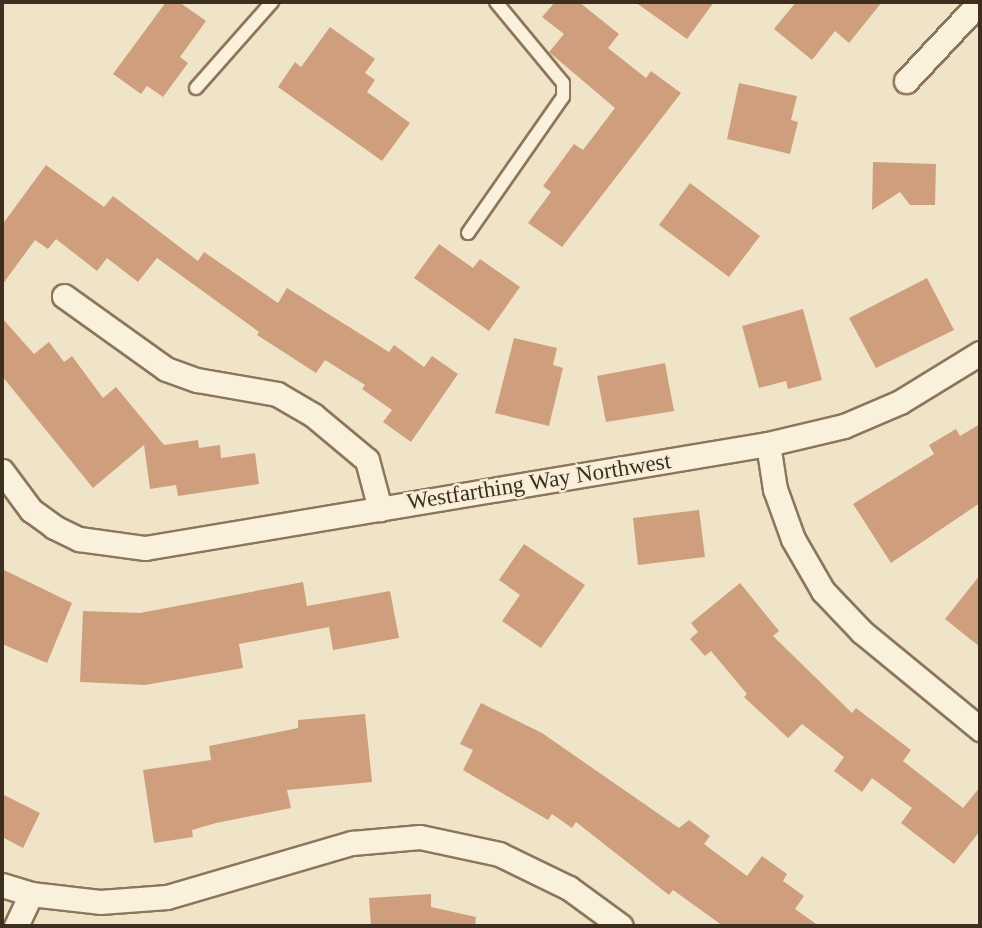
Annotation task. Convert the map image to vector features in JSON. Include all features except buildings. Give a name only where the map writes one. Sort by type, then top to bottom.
[{"type":"street","points":[[906,81],[980,2]]},
{"type":"street","points":[[64,296],[166,369],[197,380],[277,394],[313,415],[367,460],[380,509]]},
{"type":"street","name":"Westfarthing Way Northwest","points":[[2,471],[31,510],[79,539],[145,548],[768,444],[844,426],[900,402],[980,353]]},
{"type":"street","points":[[768,444],[775,489],[793,539],[822,591],[862,632],[980,729]]},
{"type":"street","points":[[2,885],[31,894],[100,902],[167,897],[352,843],[420,836],[499,854],[569,888],[621,926]]},
{"type":"street","points":[[16,926],[31,894]]},
{"type":"lane","points":[[196,88],[272,2]]},
{"type":"lane","points":[[468,233],[564,97],[563,83],[496,2]]}]
